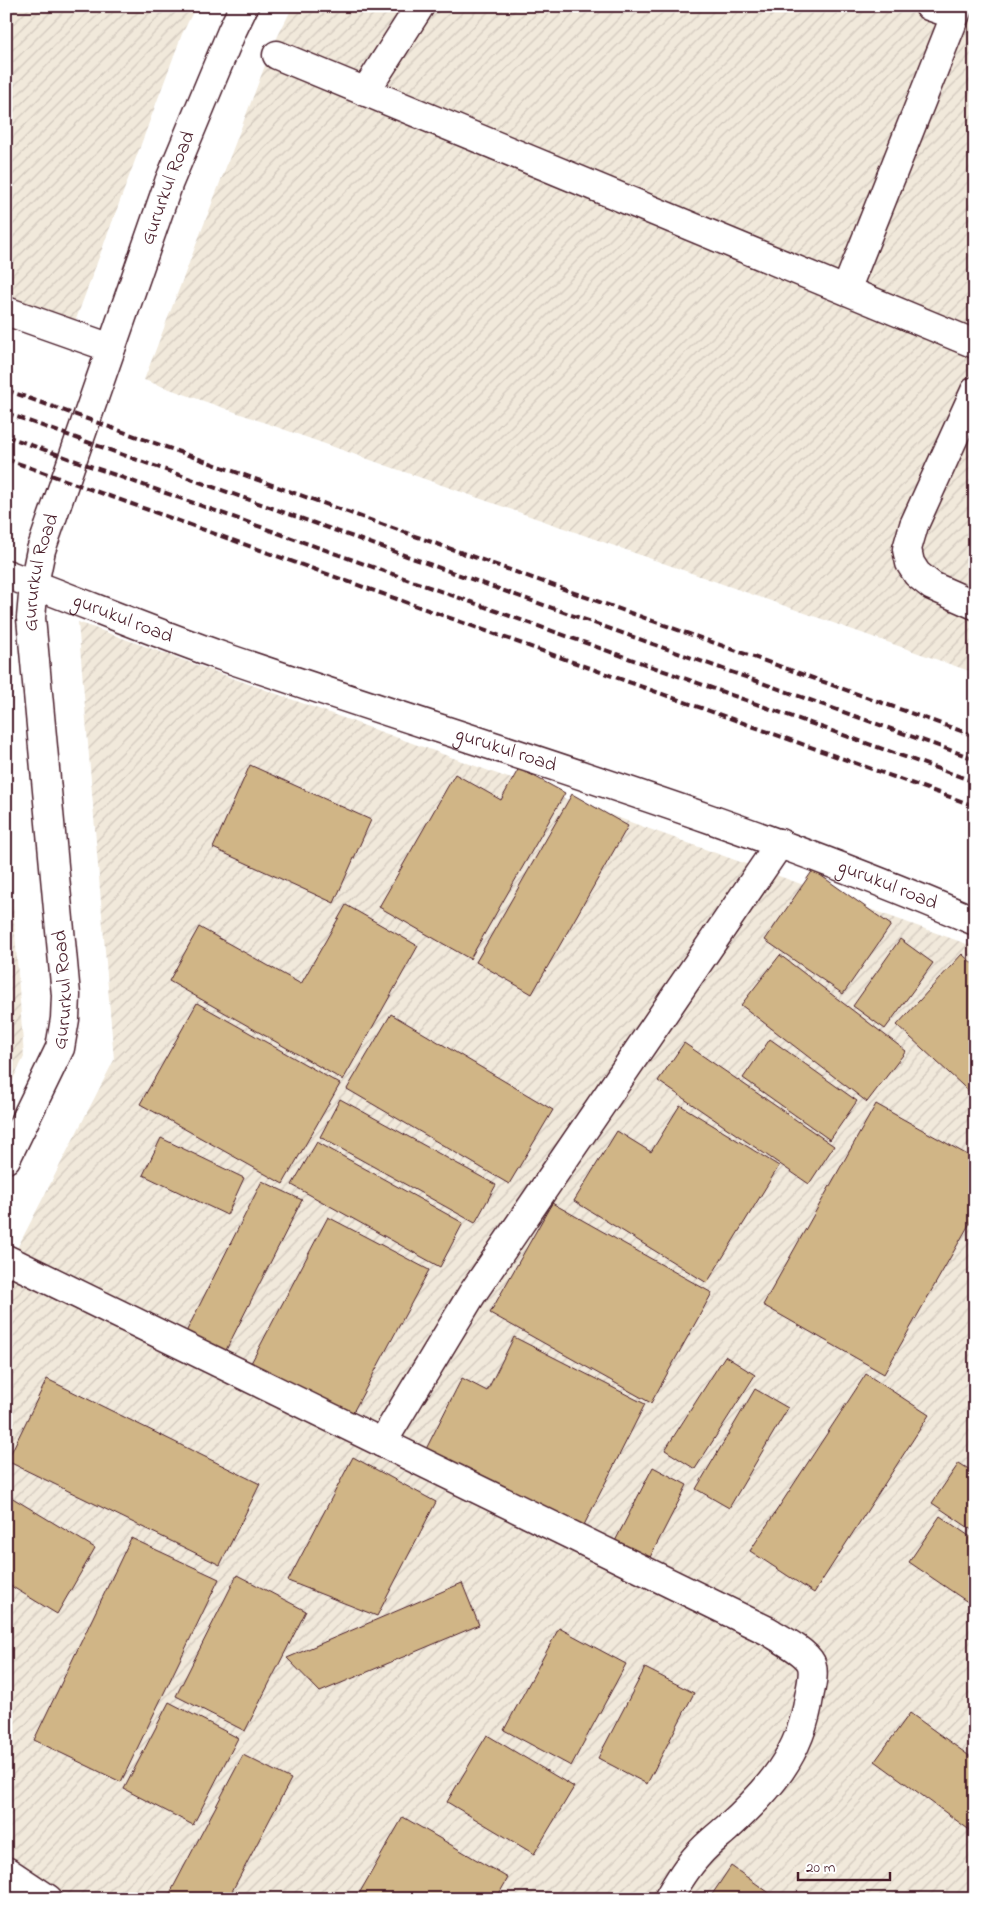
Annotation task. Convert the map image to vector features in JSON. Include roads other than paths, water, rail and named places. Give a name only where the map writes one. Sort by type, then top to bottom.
[{"type":"street","name":"Gururkul Road","points":[[6,1159],[60,1048],[65,1019],[66,995],[31,618],[34,584],[41,550],[81,440],[169,182],[244,6]]},
{"type":"street","points":[[365,92],[420,6]]},
{"type":"street","points":[[846,290],[957,11],[929,6]]},
{"type":"street","points":[[277,55],[975,344]]},
{"type":"street","points":[[6,312],[111,348]]},
{"type":"street","points":[[975,391],[914,525],[907,549],[910,563],[917,574],[932,586],[975,605]]},
{"type":"street","name":"gurukul road","points":[[6,574],[221,656],[726,824],[864,875],[975,921]]},
{"type":"street","points":[[382,1442],[472,1294],[780,844]]},
{"type":"street","points":[[6,1259],[768,1631],[800,1652],[811,1662],[812,1674],[807,1711],[794,1748],[785,1766],[765,1791],[698,1854],[679,1879],[668,1899]]},
{"type":"street","points":[[6,1871],[48,1899]]},
{"type":"railway","points":[[6,390],[975,736]]},
{"type":"railway","points":[[6,413],[975,759]]},
{"type":"railway","points":[[6,436],[975,782]]},
{"type":"railway","points":[[6,459],[975,806]]}]
